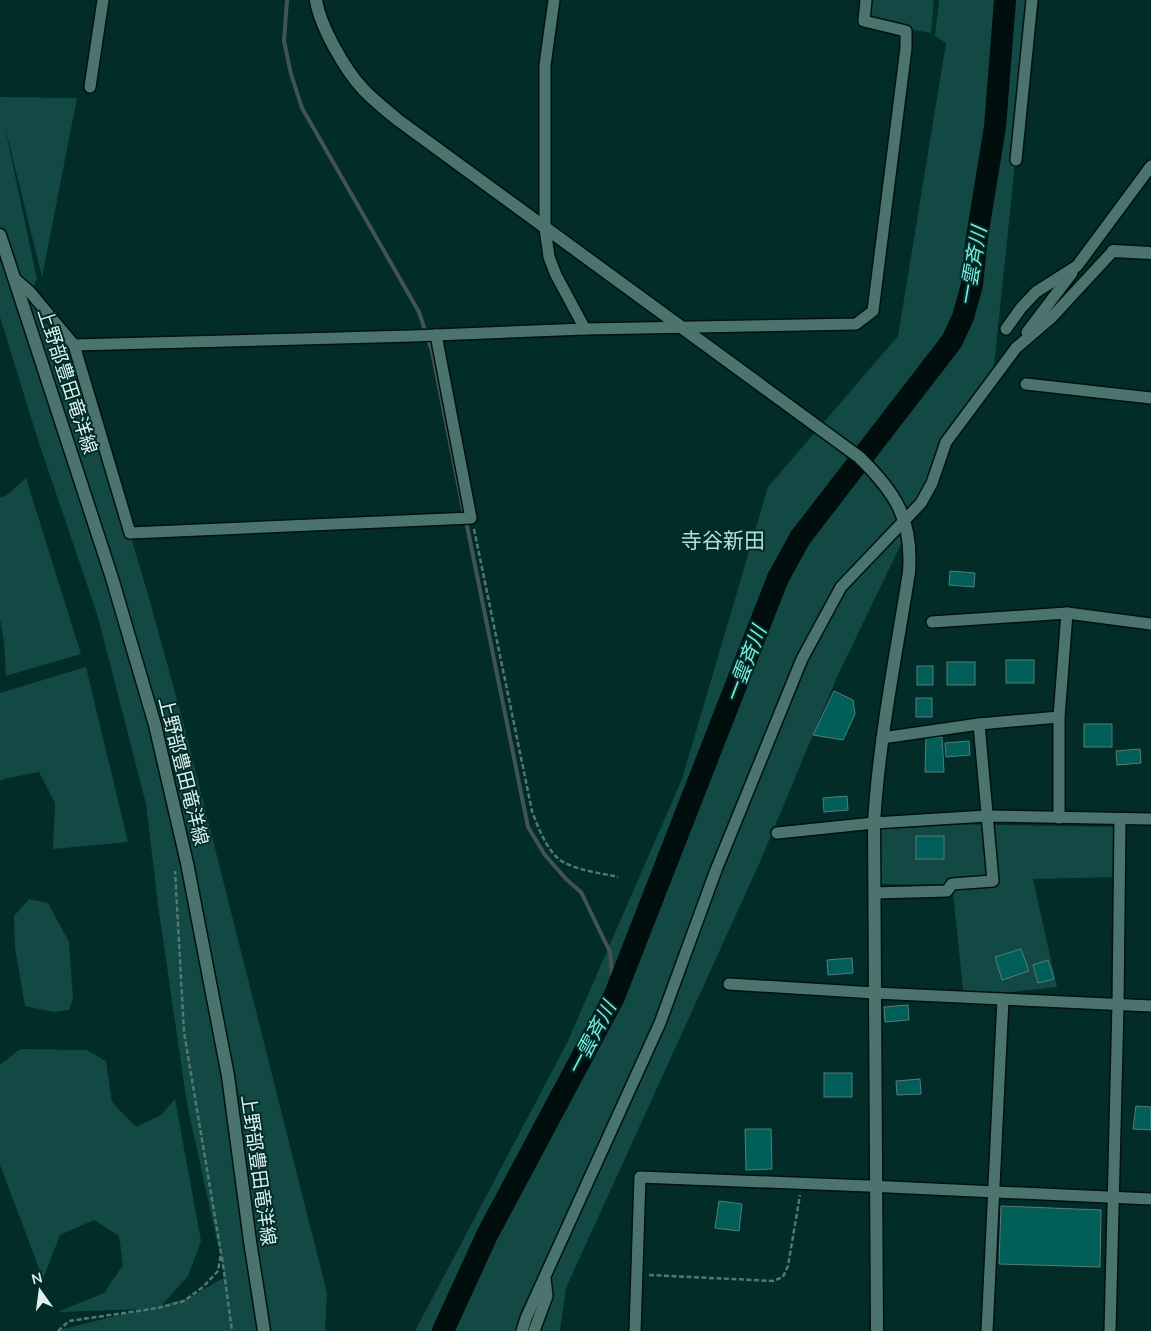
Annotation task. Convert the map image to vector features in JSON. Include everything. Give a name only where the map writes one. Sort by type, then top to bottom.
[{"type":"street","points":[[90,88],[104,0]]},
{"type":"street","points":[[316,0],[327,35],[362,89],[398,120],[859,457],[879,476],[898,503],[904,520],[911,553],[882,738],[874,823],[877,1331]]},
{"type":"street","points":[[554,0],[546,65],[545,228],[548,257],[584,329]]},
{"type":"street","points":[[74,346],[584,329],[856,324],[872,311],[906,48],[906,31],[864,21],[866,0]]},
{"type":"street","points":[[1016,160],[1032,0]]},
{"type":"street","points":[[522,1331],[660,1023],[716,870],[802,659],[841,587],[921,503],[932,483],[946,442],[1151,166]]},
{"type":"street","name":"上野部豊田竜洋線","points":[[0,235],[112,578],[155,725],[187,863],[228,1076],[264,1331]]},
{"type":"street","points":[[1016,348],[1052,318],[1113,251],[1151,253]]},
{"type":"street","points":[[1006,329],[1021,308],[1036,292],[1077,266]]},
{"type":"street","points":[[15,279],[30,292],[74,346],[130,533],[471,518],[436,335]]},
{"type":"street","points":[[1026,384],[1151,398]]},
{"type":"street","points":[[932,622],[1067,613],[1151,624]]},
{"type":"street","points":[[1059,818],[1059,717],[1067,613]]},
{"type":"street","points":[[882,738],[979,724],[1059,717]]},
{"type":"street","points":[[875,893],[947,891],[952,884],[993,882],[979,724]]},
{"type":"street","points":[[777,833],[874,823],[987,816],[1151,819]]},
{"type":"street","points":[[1110,1331],[1118,1004],[1120,819]]},
{"type":"street","points":[[729,984],[1151,1006]]},
{"type":"street","points":[[987,1331],[1003,999]]},
{"type":"street","points":[[635,1331],[640,1177],[876,1186],[1151,1200]]},
{"type":"street","points":[[534,1331],[547,1296],[545,1276]]},
{"type":"path","points":[[471,518],[532,811],[540,833],[551,850],[564,863],[618,877]]},
{"type":"path","points":[[187,863],[174,868],[183,1024],[232,1331]]},
{"type":"path","points":[[637,1275],[773,1281],[783,1277],[788,1266],[802,1184]]},
{"type":"path","points":[[58,1331],[69,1321],[158,1308],[184,1301],[203,1287],[218,1271],[221,1253]]},
{"type":"shaded area","points":[[866,0],[934,0],[931,33],[864,21]]},
{"type":"shaded area","points":[[939,0],[1032,0],[994,366],[921,503],[837,677],[760,862],[566,1288],[560,1331],[415,1331],[567,1043],[682,779],[768,487],[898,336],[946,43],[935,36]]},
{"type":"shaded area","points":[[0,97],[77,98],[42,277],[4,123],[37,279],[30,293],[74,345],[149,598],[184,725],[327,1293],[325,1331],[59,1331],[144,1309],[57,1312],[104,1293],[123,1265],[119,1236],[94,1220],[60,1235],[43,1279],[0,1165],[0,1065],[20,1049],[86,1050],[106,1061],[112,1102],[136,1127],[161,1115],[175,1099],[201,1241],[188,1276],[162,1305],[189,1298],[225,1277],[187,1104],[158,905],[146,804],[98,617],[38,440],[0,317]]},
{"type":"shaded area","points":[[26,478],[81,654],[6,676],[4,642],[0,619],[0,498],[7,495]]},
{"type":"shaded area","points":[[86,667],[128,842],[53,849],[55,803],[39,772],[0,781],[0,693]]},
{"type":"shaded area","points":[[874,823],[1120,827],[1120,877],[1033,879],[1057,987],[964,997],[952,885],[875,884]]},
{"type":"shaded area","points":[[29,899],[48,903],[69,942],[73,999],[69,1010],[54,1012],[25,1006],[15,948],[14,916]]},
{"type":"building","points":[[950,571],[975,573],[974,587],[949,585]]},
{"type":"building","points":[[1006,660],[1034,660],[1034,683],[1006,683]]},
{"type":"building","points":[[947,662],[975,662],[975,685],[947,685]]},
{"type":"building","points":[[917,666],[933,666],[933,685],[917,685]]},
{"type":"building","points":[[834,691],[853,700],[855,714],[843,740],[813,735]]},
{"type":"building","points":[[916,698],[932,698],[932,717],[916,717]]},
{"type":"building","points":[[1084,724],[1112,724],[1112,747],[1084,747]]},
{"type":"building","points":[[926,737],[942,737],[944,772],[925,772]]},
{"type":"building","points":[[969,741],[970,755],[946,757],[945,743]]},
{"type":"building","points":[[1140,749],[1141,763],[1117,765],[1116,751]]},
{"type":"building","points":[[847,796],[848,810],[824,812],[823,798]]},
{"type":"building","points":[[916,836],[944,836],[944,859],[916,859]]},
{"type":"building","points":[[1021,949],[1029,971],[1002,980],[995,957]]},
{"type":"building","points":[[852,958],[853,973],[828,975],[827,960]]},
{"type":"building","points":[[1048,960],[1054,979],[1038,983],[1033,965]]},
{"type":"building","points":[[908,1005],[909,1020],[885,1022],[884,1007]]},
{"type":"building","points":[[824,1073],[852,1073],[852,1097],[824,1097]]},
{"type":"building","points":[[920,1079],[921,1094],[897,1095],[896,1081]]},
{"type":"building","points":[[1136,1106],[1151,1107],[1151,1130],[1133,1129]]},
{"type":"building","points":[[745,1129],[771,1129],[772,1169],[746,1170]]},
{"type":"building","points":[[719,1201],[742,1204],[739,1231],[715,1228]]},
{"type":"building","points":[[1001,1206],[1101,1210],[1100,1267],[999,1264]]},
{"type":"waterway","points":[[287,0],[284,41],[291,74],[302,108],[419,312],[432,351],[464,514]]},
{"type":"waterway","name":"一雲斉川","points":[[443,1331],[487,1235],[614,997],[778,578],[800,538],[952,341],[963,317],[972,285],[977,237],[995,127],[1005,0]]},
{"type":"waterway","points":[[466,521],[528,827],[545,855],[566,879],[581,892],[610,952],[614,997]]},
{"type":"district","name":"寺谷新田","points":[[723,540]]}]
